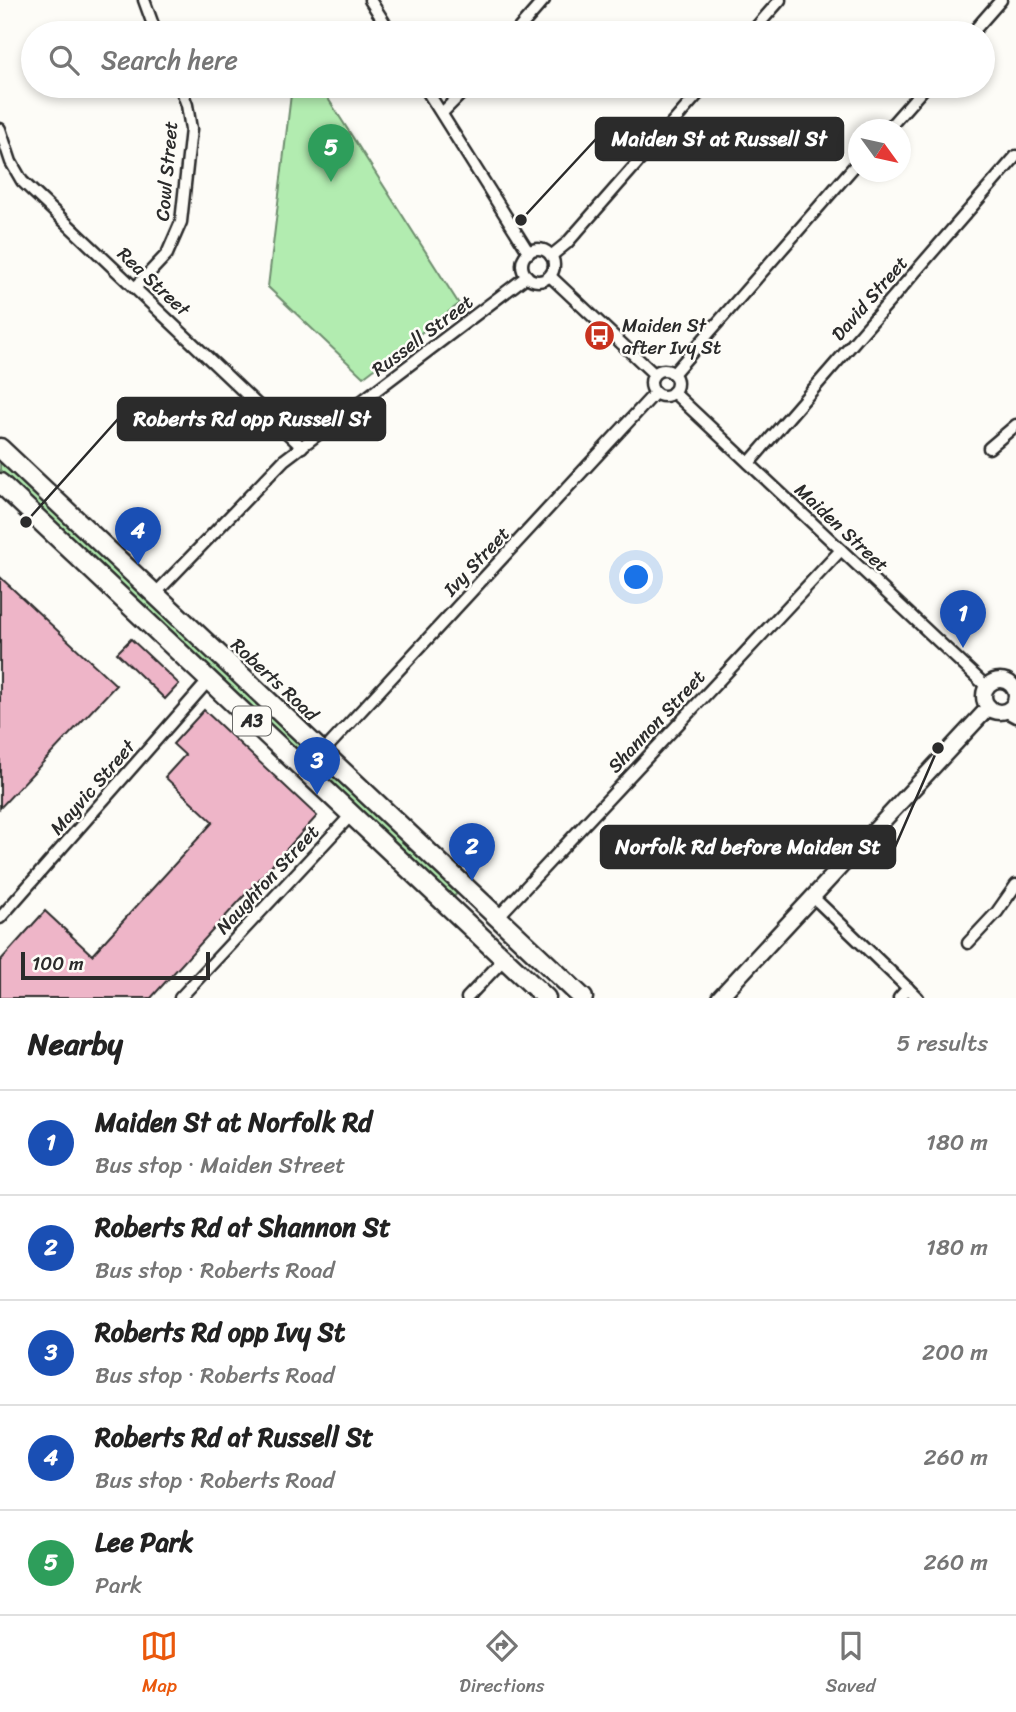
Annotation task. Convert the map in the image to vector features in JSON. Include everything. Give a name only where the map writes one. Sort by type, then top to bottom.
[{"type":"highway","name":"Roberts Road","points":[[0,448],[583,998]]},
{"type":"highway","name":"A3","points":[[0,483],[546,998]]},
{"type":"street","points":[[144,0],[152,21]]},
{"type":"street","points":[[370,0],[383,21]]},
{"type":"street","points":[[526,21],[544,0]]},
{"type":"street","points":[[762,21],[780,0]]},
{"type":"street","points":[[983,21],[1001,0]]},
{"type":"street","name":"Cowl Street","points":[[135,287],[167,254],[181,222],[191,129],[184,98]]},
{"type":"street","points":[[432,98],[529,253]]},
{"type":"street","points":[[442,113],[457,98]]},
{"type":"street","points":[[551,256],[584,224],[694,98]]},
{"type":"street","points":[[897,119],[915,98]]},
{"type":"street","name":"Rea Street","points":[[0,129],[11,162],[22,181],[302,447]]},
{"type":"street","name":"David Street","points":[[749,463],[1016,156]]},
{"type":"street","points":[[673,374],[848,175]]},
{"type":"street","points":[[541,250],[551,256],[554,265],[550,276],[538,281],[527,276],[523,264],[529,253],[541,250]]},
{"type":"street","name":"Russell Street","points":[[155,594],[262,481],[302,447],[527,276]]},
{"type":"street","points":[[550,276],[654,374]]},
{"type":"street","points":[[661,370],[673,374],[677,380],[673,392],[662,397],[655,393],[650,382],[654,374],[661,370]]},
{"type":"street","name":"Maiden Street","points":[[673,392],[987,687]]},
{"type":"street","name":"Ivy Street","points":[[323,752],[655,393]]},
{"type":"street","points":[[989,448],[1016,425]]},
{"type":"street","name":"Shannon Street","points":[[498,917],[841,550]]},
{"type":"street","name":"Mayvic Street","points":[[0,918],[209,680]]},
{"type":"street","points":[[1001,681],[1013,683],[1013,709],[995,711],[989,707],[984,695],[987,687],[1001,681]]},
{"type":"street","points":[[719,998],[989,707]]},
{"type":"street","name":"Naughton Street","points":[[180,998],[351,816]]},
{"type":"street","points":[[968,943],[997,912],[1016,885]]},
{"type":"street","points":[[813,897],[918,998]]},
{"type":"street","points":[[467,998],[504,959]]},
{"type":"street","points":[[899,998],[908,988]]},
{"type":"green space","points":[[291,98],[328,98],[459,304],[363,377],[268,287]]},
{"type":"green space","points":[[0,460],[458,892],[453,898],[0,470]]},
{"type":"building","points":[[0,577],[116,685],[0,808]]},
{"type":"building","points":[[131,639],[179,684],[165,699],[117,653]]},
{"type":"building","points":[[204,710],[317,816],[151,998],[0,998],[0,961],[45,911],[92,955],[213,822],[165,777],[185,755],[173,744]]},
{"type":"place","name":"Lee Park","points":[[331,182]]},
{"type":"place","name":"Maiden St at Russell St","points":[[521,220]]},
{"type":"place","name":"Maiden St after Ivy St","points":[[599,336]]},
{"type":"place","name":"Roberts Rd opp Russell St","points":[[26,522]]},
{"type":"place","name":"Roberts Rd at Russell St","points":[[138,565]]},
{"type":"place","name":"Maiden St at Norfolk Rd","points":[[963,648]]},
{"type":"place","name":"Norfolk Rd before Maiden St","points":[[938,748]]},
{"type":"place","name":"Roberts Rd opp Ivy St","points":[[317,795]]},
{"type":"place","name":"Roberts Rd at Shannon St","points":[[472,881]]}]
